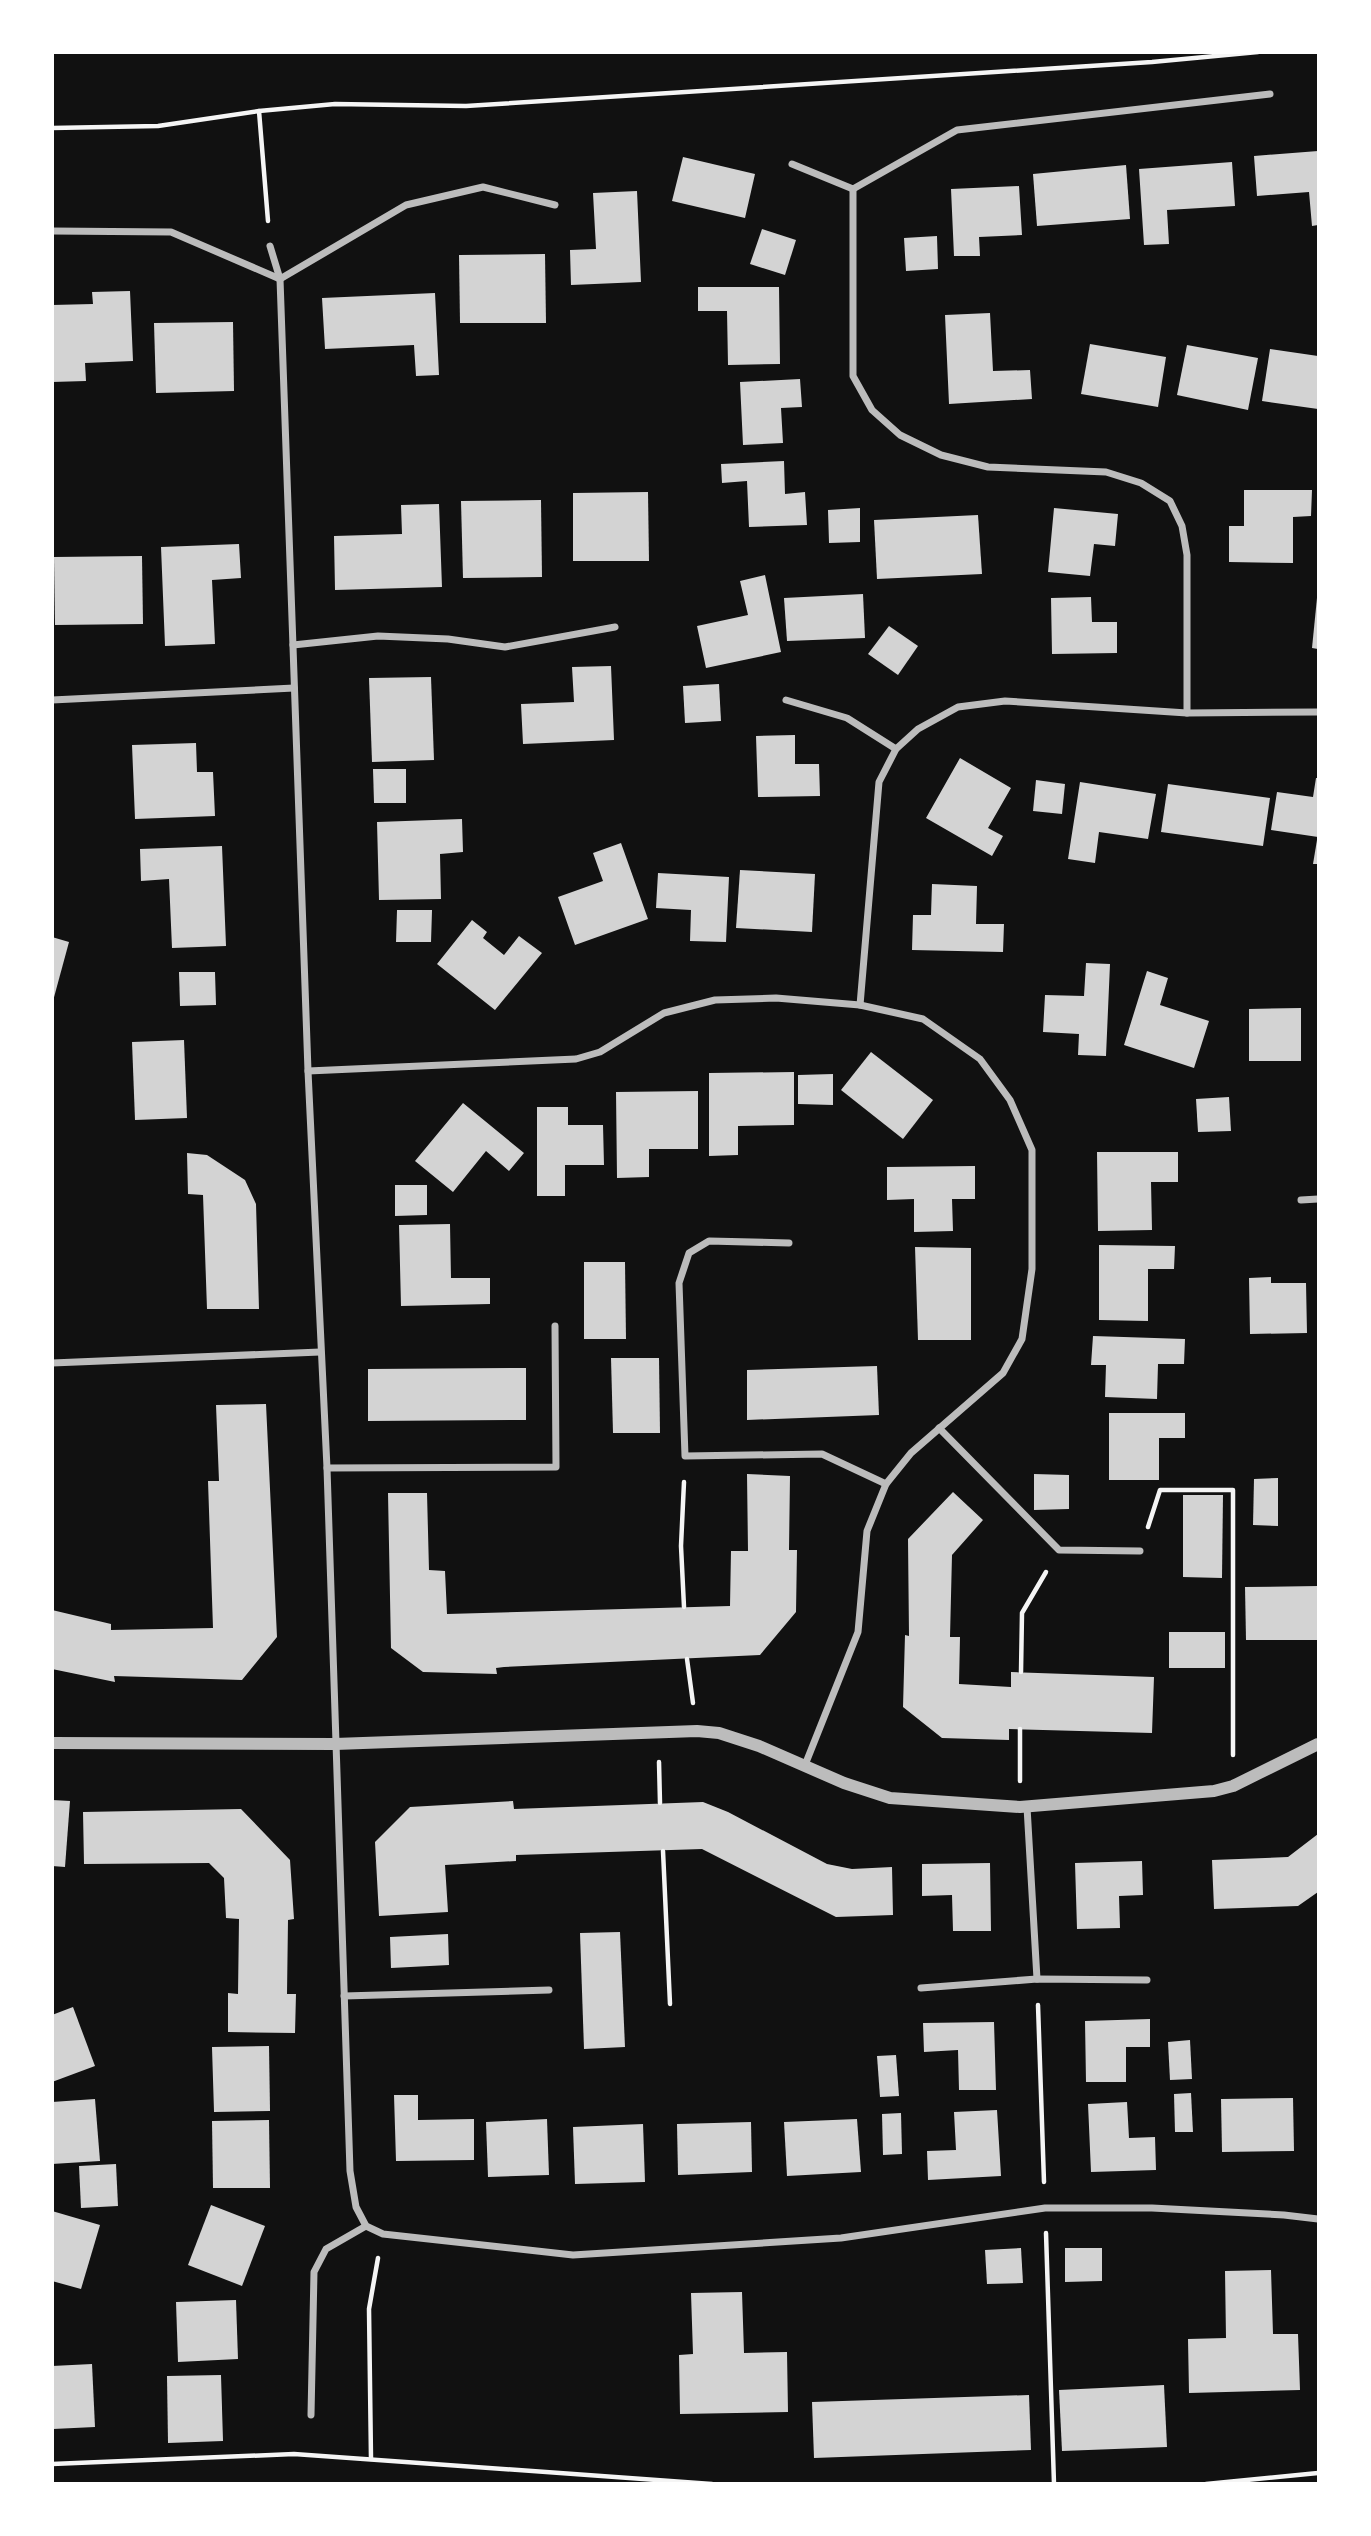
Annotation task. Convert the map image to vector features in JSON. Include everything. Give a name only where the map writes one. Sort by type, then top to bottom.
[{"type":"street","points":[[853,189],[957,130],[1270,94]]},
{"type":"street","points":[[792,164],[853,189]]},
{"type":"street","points":[[280,279],[406,205],[483,187],[555,205]]},
{"type":"street","points":[[853,189],[853,376],[872,410],[900,435],[941,455],[988,467],[1105,472],[1141,483],[1170,501],[1182,526],[1187,555],[1187,713]]},
{"type":"street","points":[[52,231],[171,232],[280,279]]},
{"type":"street","points":[[270,246],[280,279],[308,1071],[327,1468],[350,2171],[356,2207],[366,2226],[383,2234],[573,2255],[841,2238],[1045,2208],[1152,2208],[1318,2219]]},
{"type":"street","points":[[293,645],[378,636],[448,639],[505,647],[615,627]]},
{"type":"street","points":[[52,700],[294,688]]},
{"type":"street","points":[[786,700],[847,718],[896,749]]},
{"type":"street","points":[[860,1005],[879,782],[896,749],[918,730],[958,707],[1005,701],[1187,713],[1318,712]]},
{"type":"street","points":[[308,1071],[576,1059],[600,1052],[664,1013],[715,1000],[775,998],[860,1005],[923,1018],[980,1059],[1010,1100],[1032,1150],[1032,1269],[1022,1339],[1003,1373],[911,1453],[886,1483],[867,1531],[858,1632],[805,1765]]},
{"type":"street","points":[[1301,1200],[1318,1199]]},
{"type":"street","points":[[789,1243],[709,1241],[689,1253],[679,1283],[685,1457],[822,1454],[886,1483]]},
{"type":"street","points":[[327,1468],[556,1466],[555,1326]]},
{"type":"street","points":[[52,1363],[320,1352]]},
{"type":"street","points":[[939,1428],[1059,1550],[1140,1552]]},
{"type":"street","points":[[52,1744],[335,1744],[696,1731],[719,1733],[759,1746],[844,1783],[890,1798],[1023,1807],[1214,1791],[1233,1786],[1318,1744]]},
{"type":"street","points":[[1023,1807],[1037,1979]]},
{"type":"street","points":[[921,1988],[1037,1979],[1147,1980]]},
{"type":"street","points":[[344,1996],[549,1990]]},
{"type":"street","points":[[311,2415],[314,2272],[326,2249],[366,2226]]},
{"type":"path","points":[[52,128],[158,126],[259,111],[335,104],[479,105],[1152,62],[1258,52]]},
{"type":"path","points":[[259,111],[270,246]]},
{"type":"path","points":[[684,1607],[681,1546],[685,1457]]},
{"type":"path","points":[[1140,1552],[1160,1490],[1233,1490],[1233,1786]]},
{"type":"path","points":[[1021,1672],[1022,1613],[1059,1550]]},
{"type":"path","points":[[687,1659],[696,1731]]},
{"type":"path","points":[[1020,1729],[1023,1807]]},
{"type":"path","points":[[658,1733],[660,1803]]},
{"type":"path","points":[[663,1851],[670,2004]]},
{"type":"path","points":[[370,2459],[369,2309],[383,2234]]},
{"type":"path","points":[[52,2464],[294,2454],[712,2483]]},
{"type":"path","points":[[1206,2483],[1318,2473]]},
{"type":"building","points":[[1318,151],[1318,225],[1312,226],[1309,192],[1257,196],[1254,156]]},
{"type":"building","points":[[683,157],[755,174],[745,218],[672,201]]},
{"type":"building","points":[[1232,162],[1235,206],[1167,210],[1169,244],[1144,245],[1139,169]]},
{"type":"building","points":[[1126,165],[1130,219],[1037,226],[1033,174]]},
{"type":"building","points":[[1019,186],[1022,235],[979,237],[980,256],[954,256],[951,189]]},
{"type":"building","points":[[637,191],[641,282],[571,285],[570,250],[596,249],[593,193]]},
{"type":"building","points":[[762,229],[796,240],[785,275],[750,264]]},
{"type":"building","points":[[937,236],[938,269],[906,271],[904,238]]},
{"type":"building","points":[[545,254],[546,323],[460,323],[459,255]]},
{"type":"building","points":[[698,287],[779,287],[780,364],[728,365],[727,311],[698,311]]},
{"type":"building","points":[[130,291],[133,361],[85,363],[86,381],[52,382],[52,305],[93,304],[92,292]]},
{"type":"building","points":[[435,293],[439,375],[416,376],[414,345],[325,349],[322,298]]},
{"type":"building","points":[[990,313],[993,371],[1030,370],[1032,399],[949,404],[945,315]]},
{"type":"building","points":[[233,322],[234,391],[156,393],[154,323]]},
{"type":"building","points":[[1090,344],[1166,357],[1158,407],[1081,394]]},
{"type":"building","points":[[1187,345],[1258,358],[1248,410],[1177,395]]},
{"type":"building","points":[[1270,349],[1318,356],[1318,409],[1262,401]]},
{"type":"building","points":[[800,379],[802,407],[781,408],[783,443],[743,445],[740,382]]},
{"type":"building","points":[[784,461],[785,494],[805,492],[807,525],[749,527],[747,481],[722,483],[721,464]]},
{"type":"building","points":[[1244,490],[1312,490],[1311,516],[1293,517],[1293,563],[1229,562],[1229,526],[1244,526]]},
{"type":"building","points":[[648,492],[649,561],[573,561],[573,493]]},
{"type":"building","points":[[541,500],[542,577],[463,578],[461,501]]},
{"type":"building","points":[[439,504],[442,587],[335,590],[334,536],[402,534],[401,505]]},
{"type":"building","points":[[860,508],[860,542],[829,543],[828,510]]},
{"type":"building","points":[[1054,508],[1118,514],[1115,546],[1094,544],[1090,576],[1048,572]]},
{"type":"building","points":[[978,515],[982,574],[877,579],[874,520]]},
{"type":"building","points":[[239,544],[241,578],[212,580],[215,644],[165,646],[161,547]]},
{"type":"building","points":[[142,556],[143,624],[55,625],[54,557]]},
{"type":"building","points":[[765,575],[781,652],[706,668],[697,626],[748,615],[740,581]]},
{"type":"building","points":[[863,594],[865,638],[787,641],[784,598]]},
{"type":"building","points":[[1091,597],[1092,622],[1117,622],[1117,653],[1052,654],[1051,598]]},
{"type":"building","points":[[1318,598],[1318,649],[1312,648]]},
{"type":"building","points":[[889,626],[918,646],[898,675],[868,654]]},
{"type":"building","points":[[611,666],[614,740],[523,744],[521,704],[574,702],[572,667]]},
{"type":"building","points":[[431,677],[434,760],[372,762],[369,678]]},
{"type":"building","points":[[719,684],[721,721],[685,723],[683,686]]},
{"type":"building","points":[[795,735],[795,764],[819,764],[820,796],[758,797],[756,736]]},
{"type":"building","points":[[196,743],[197,772],[213,772],[215,816],[135,819],[132,745]]},
{"type":"building","points":[[960,758],[1011,788],[988,828],[1003,836],[992,856],[926,818]]},
{"type":"building","points":[[373,769],[406,769],[406,803],[374,803]]},
{"type":"building","points":[[1316,778],[1318,837],[1271,830],[1277,792],[1313,797]]},
{"type":"building","points":[[1036,780],[1065,784],[1062,814],[1033,811]]},
{"type":"building","points":[[1080,782],[1156,794],[1148,839],[1099,832],[1095,863],[1068,859]]},
{"type":"building","points":[[1168,784],[1270,798],[1263,846],[1161,832]]},
{"type":"building","points":[[462,819],[463,852],[440,854],[441,899],[379,900],[377,822]]},
{"type":"building","points":[[1317,840],[1318,864],[1313,864]]},
{"type":"building","points":[[621,843],[648,919],[575,945],[558,897],[603,881],[593,853]]},
{"type":"building","points":[[222,846],[226,946],[172,948],[169,879],[141,881],[140,849]]},
{"type":"building","points":[[740,870],[815,874],[812,932],[736,928]]},
{"type":"building","points":[[658,873],[729,877],[726,942],[690,941],[691,910],[656,908]]},
{"type":"building","points":[[932,884],[977,886],[976,924],[1004,924],[1003,952],[912,950],[913,915],[931,915]]},
{"type":"building","points":[[397,910],[432,910],[431,942],[396,942]]},
{"type":"building","points":[[472,920],[487,932],[483,938],[504,955],[519,936],[542,953],[495,1010],[437,964]]},
{"type":"building","points":[[52,937],[69,942],[53,1001],[52,1001]]},
{"type":"building","points":[[1086,963],[1110,964],[1106,1056],[1078,1055],[1079,1034],[1043,1032],[1045,995],[1084,996]]},
{"type":"building","points":[[1147,971],[1168,978],[1160,1005],[1209,1021],[1194,1068],[1124,1045]]},
{"type":"building","points":[[179,972],[215,972],[216,1005],[180,1006]]},
{"type":"building","points":[[1301,1008],[1301,1061],[1249,1061],[1249,1009]]},
{"type":"building","points":[[184,1040],[187,1118],[135,1120],[132,1042]]},
{"type":"building","points":[[871,1052],[933,1100],[903,1139],[841,1090]]},
{"type":"building","points":[[794,1072],[794,1125],[738,1126],[738,1155],[709,1156],[709,1073]]},
{"type":"building","points":[[833,1074],[833,1105],[798,1104],[798,1075]]},
{"type":"building","points":[[698,1091],[698,1149],[649,1149],[649,1177],[617,1178],[616,1092]]},
{"type":"building","points":[[1229,1097],[1231,1131],[1198,1132],[1196,1099]]},
{"type":"building","points":[[463,1103],[524,1153],[509,1171],[486,1151],[453,1192],[415,1161]]},
{"type":"building","points":[[537,1107],[568,1107],[568,1125],[603,1125],[604,1165],[565,1165],[565,1196],[537,1196]]},
{"type":"building","points":[[1097,1152],[1178,1152],[1178,1182],[1151,1182],[1152,1230],[1098,1231]]},
{"type":"building","points":[[187,1153],[207,1155],[245,1180],[256,1204],[259,1309],[207,1309],[203,1195],[188,1194]]},
{"type":"building","points":[[975,1166],[975,1199],[952,1199],[953,1231],[914,1232],[914,1199],[887,1200],[887,1167]]},
{"type":"building","points":[[395,1185],[427,1185],[427,1215],[395,1216]]},
{"type":"building","points":[[450,1224],[451,1278],[490,1278],[490,1304],[401,1306],[399,1225]]},
{"type":"building","points":[[1099,1245],[1175,1246],[1174,1269],[1148,1269],[1148,1321],[1099,1320]]},
{"type":"building","points":[[915,1247],[971,1248],[971,1340],[918,1340]]},
{"type":"building","points":[[584,1262],[625,1262],[626,1339],[584,1339]]},
{"type":"building","points":[[1271,1277],[1271,1283],[1306,1283],[1307,1333],[1250,1334],[1249,1278]]},
{"type":"building","points":[[1093,1336],[1185,1339],[1184,1364],[1158,1364],[1157,1399],[1105,1397],[1106,1365],[1091,1365]]},
{"type":"building","points":[[611,1358],[659,1358],[660,1433],[613,1433]]},
{"type":"building","points":[[877,1366],[879,1415],[747,1420],[747,1370]]},
{"type":"building","points":[[526,1368],[526,1420],[368,1421],[368,1369]]},
{"type":"building","points":[[266,1404],[277,1637],[242,1680],[114,1676],[115,1682],[52,1669],[52,1610],[111,1624],[111,1630],[213,1628],[208,1481],[219,1481],[216,1405]]},
{"type":"building","points":[[1109,1413],[1185,1413],[1185,1438],[1159,1438],[1159,1480],[1109,1480]]},
{"type":"building","points":[[747,1474],[790,1476],[789,1550],[797,1550],[796,1612],[760,1655],[504,1667],[496,1668],[497,1674],[423,1672],[391,1648],[388,1493],[427,1493],[429,1570],[445,1571],[447,1614],[730,1606],[731,1551],[748,1551]]},
{"type":"building","points":[[1034,1474],[1069,1475],[1069,1509],[1034,1510]]},
{"type":"building","points":[[1278,1478],[1278,1526],[1253,1525],[1254,1479]]},
{"type":"building","points":[[953,1492],[983,1520],[952,1555],[950,1637],[960,1637],[959,1684],[1011,1687],[1011,1672],[1154,1677],[1152,1733],[1009,1729],[1009,1740],[942,1738],[903,1707],[905,1635],[909,1636],[908,1539]]},
{"type":"building","points":[[1183,1495],[1223,1495],[1222,1578],[1183,1577]]},
{"type":"building","points":[[1318,1586],[1318,1640],[1246,1640],[1245,1587]]},
{"type":"building","points":[[1169,1632],[1225,1632],[1225,1668],[1169,1668]]},
{"type":"building","points":[[52,1800],[70,1801],[65,1867],[52,1866]]},
{"type":"building","points":[[513,1801],[514,1809],[703,1802],[728,1812],[827,1864],[852,1869],[892,1867],[893,1915],[836,1917],[702,1849],[516,1855],[516,1861],[445,1865],[448,1912],[379,1916],[375,1842],[410,1807]]},
{"type":"building","points":[[241,1809],[290,1860],[294,1919],[288,1920],[287,1994],[296,1994],[295,2033],[228,2032],[228,1993],[238,1994],[239,1919],[226,1918],[224,1878],[209,1863],[84,1864],[83,1812]]},
{"type":"building","points":[[1318,1834],[1318,1892],[1298,1906],[1214,1909],[1212,1860],[1288,1857]]},
{"type":"building","points":[[1142,1861],[1143,1895],[1119,1896],[1120,1928],[1077,1929],[1075,1863]]},
{"type":"building","points":[[990,1863],[991,1931],[953,1931],[952,1895],[922,1896],[922,1864]]},
{"type":"building","points":[[620,1932],[625,2047],[584,2049],[580,1933]]},
{"type":"building","points":[[448,1934],[449,1965],[391,1968],[390,1937]]},
{"type":"building","points":[[73,2007],[95,2066],[52,2082],[52,2015]]},
{"type":"building","points":[[1150,2019],[1150,2047],[1126,2047],[1126,2082],[1086,2082],[1085,2021]]},
{"type":"building","points":[[994,2022],[996,2090],[959,2090],[958,2050],[924,2052],[923,2023]]},
{"type":"building","points":[[1190,2040],[1192,2079],[1170,2080],[1168,2042]]},
{"type":"building","points":[[269,2046],[270,2111],[214,2112],[212,2047]]},
{"type":"building","points":[[896,2055],[899,2096],[880,2097],[877,2056]]},
{"type":"building","points":[[1191,2093],[1193,2132],[1175,2132],[1174,2094]]},
{"type":"building","points":[[394,2095],[418,2095],[418,2120],[474,2119],[474,2160],[396,2161]]},
{"type":"building","points":[[1293,2098],[1294,2151],[1222,2152],[1221,2099]]},
{"type":"building","points":[[95,2099],[100,2161],[52,2164],[52,2102]]},
{"type":"building","points":[[1127,2102],[1129,2138],[1155,2137],[1156,2170],[1091,2172],[1088,2104]]},
{"type":"building","points":[[997,2110],[1001,2176],[928,2180],[927,2151],[956,2150],[954,2112]]},
{"type":"building","points":[[901,2113],[902,2154],[883,2155],[882,2114]]},
{"type":"building","points":[[547,2119],[549,2175],[488,2177],[486,2122]]},
{"type":"building","points":[[857,2119],[861,2172],[787,2176],[784,2122]]},
{"type":"building","points":[[269,2120],[270,2188],[213,2188],[212,2121]]},
{"type":"building","points":[[751,2122],[752,2172],[678,2175],[677,2124]]},
{"type":"building","points":[[643,2124],[645,2182],[575,2184],[573,2127]]},
{"type":"building","points":[[116,2164],[118,2206],[81,2208],[79,2166]]},
{"type":"building","points":[[211,2205],[265,2226],[242,2286],[188,2265]]},
{"type":"building","points":[[52,2211],[100,2225],[81,2289],[52,2281]]},
{"type":"building","points":[[1021,2248],[1023,2283],[987,2284],[985,2250]]},
{"type":"building","points":[[1065,2248],[1102,2248],[1102,2281],[1065,2282]]},
{"type":"building","points":[[1271,2270],[1273,2334],[1298,2334],[1300,2390],[1189,2393],[1188,2339],[1226,2338],[1225,2271]]},
{"type":"building","points":[[742,2292],[744,2353],[787,2352],[788,2412],[680,2414],[679,2355],[693,2354],[691,2293]]},
{"type":"building","points":[[236,2300],[238,2359],[178,2362],[176,2302]]},
{"type":"building","points":[[92,2364],[95,2427],[53,2429],[52,2366]]},
{"type":"building","points":[[221,2375],[223,2441],[168,2443],[167,2376]]},
{"type":"building","points":[[1164,2385],[1167,2447],[1062,2451],[1059,2390]]},
{"type":"building","points":[[1029,2395],[1031,2450],[814,2458],[812,2402]]}]
